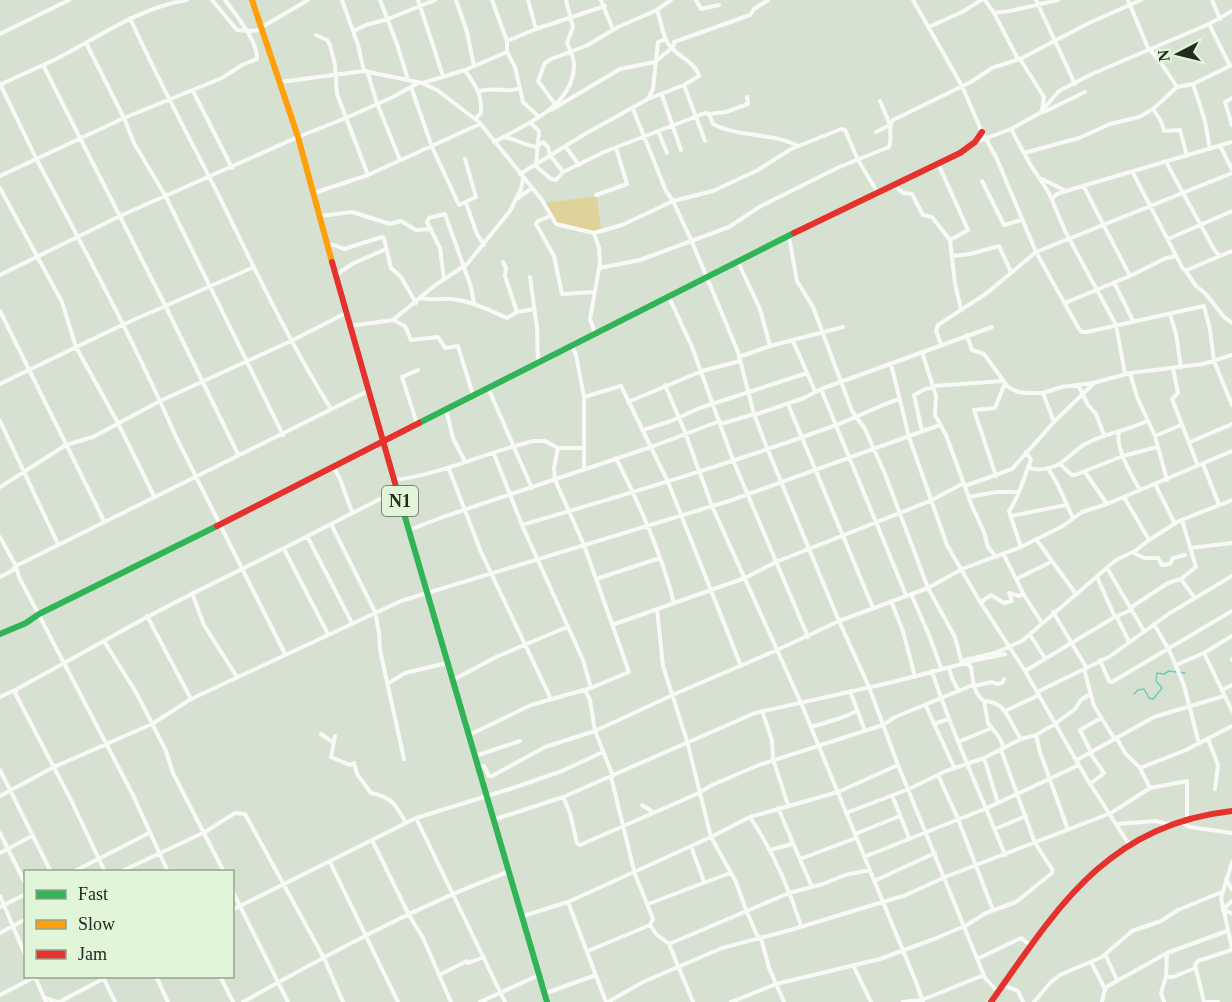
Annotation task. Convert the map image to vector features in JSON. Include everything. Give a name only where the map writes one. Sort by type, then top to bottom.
[{"type":"main road","name":"N1","points":[[252,0],[298,137],[326,245],[382,440],[547,1002]]},
{"type":"main road","points":[[0,634],[26,623],[39,614],[382,440],[965,150],[982,133]]},
{"type":"main road","points":[[991,1002],[1079,885],[1112,858],[1171,825],[1213,813],[1232,811]]},
{"type":"street","points":[[0,34],[69,0]]},
{"type":"street","points":[[187,0],[163,5],[130,18],[43,65],[0,84],[79,237],[195,476],[285,654]]},
{"type":"street","points":[[212,0],[237,30],[247,31],[262,28],[308,0]]},
{"type":"street","points":[[0,176],[124,118],[222,78],[242,65],[257,59],[247,31],[225,0]]},
{"type":"street","points":[[342,0],[354,31],[365,71],[400,160]]},
{"type":"street","points":[[380,0],[408,80]]},
{"type":"street","points":[[418,0],[443,76]]},
{"type":"street","points":[[354,31],[371,23],[388,20],[435,0]]},
{"type":"street","points":[[456,0],[467,32],[474,66]]},
{"type":"street","points":[[492,0],[507,41],[507,52],[514,63],[525,105],[539,117]]},
{"type":"street","points":[[528,0],[536,29]]},
{"type":"street","points":[[548,112],[572,85],[574,64],[567,43],[573,27],[566,0]]},
{"type":"street","points":[[601,0],[613,30]]},
{"type":"street","points":[[555,104],[538,79],[547,61],[571,52],[657,10],[671,0]]},
{"type":"street","points":[[696,0],[701,9],[718,5]]},
{"type":"street","points":[[648,99],[653,90],[658,42],[676,41],[742,19],[768,0]]},
{"type":"street","points":[[913,0],[962,86],[982,133],[997,159],[1036,252],[1082,332],[1204,306],[1214,361],[1232,405]]},
{"type":"street","points":[[929,27],[983,0],[994,13],[1019,59],[1044,97],[1040,113]]},
{"type":"street","points":[[1036,0],[1075,84]]},
{"type":"street","points":[[994,13],[1038,6],[1058,0]]},
{"type":"street","points":[[876,132],[890,125],[893,120],[971,82],[992,68],[1019,59],[1129,2],[1141,0]]},
{"type":"street","points":[[1212,0],[1220,19]]},
{"type":"street","points":[[1129,2],[1148,48],[1177,87]]},
{"type":"street","points":[[754,3],[754,9]]},
{"type":"street","points":[[507,41],[604,6]]},
{"type":"street","points":[[521,176],[550,155],[648,99],[684,85],[699,74],[667,41],[657,10]]},
{"type":"street","points":[[1040,113],[1055,94],[1148,48],[1209,24],[1232,11]]},
{"type":"street","points":[[130,18],[291,341],[331,409]]},
{"type":"street","points":[[1024,153],[1079,138],[1110,124],[1139,117],[1153,109],[1177,87],[1193,84],[1231,65],[1209,24]]},
{"type":"street","points":[[316,35],[327,40],[330,45],[335,65],[337,94],[368,175]]},
{"type":"street","points":[[494,142],[620,69],[655,62],[672,48],[676,41]]},
{"type":"street","points":[[86,43],[124,118],[134,143],[166,197],[208,287],[283,435]]},
{"type":"street","points":[[0,275],[120,216],[346,118],[420,83],[465,70],[507,52]]},
{"type":"street","points":[[43,65],[238,454]]},
{"type":"street","points":[[465,70],[479,91],[482,102],[481,114],[476,118]]},
{"type":"street","points":[[279,83],[365,71],[420,83],[437,90],[476,118],[546,204],[556,224],[594,233],[633,221],[673,201],[712,191],[758,170],[798,146],[843,128],[858,160],[878,193]]},
{"type":"street","points":[[1193,84],[1205,121],[1210,149]]},
{"type":"street","points":[[684,85],[705,141]]},
{"type":"street","points":[[411,87],[432,147],[456,203],[459,205],[476,197],[465,159]]},
{"type":"street","points":[[479,91],[495,88],[511,91],[520,88]]},
{"type":"street","points":[[193,91],[231,168]]},
{"type":"street","points":[[975,142],[986,140],[1011,129],[1085,92]]},
{"type":"street","points":[[662,95],[681,150]]},
{"type":"street","points":[[536,165],[554,180],[560,178],[563,172],[673,124],[705,112],[709,114],[726,112],[748,104],[747,97]]},
{"type":"street","points":[[1232,98],[1225,102],[1232,125]]},
{"type":"street","points":[[599,268],[640,260],[692,242],[735,224],[761,206],[837,168],[889,147],[890,125],[880,101]]},
{"type":"street","points":[[633,109],[666,191],[692,242],[740,359],[747,392],[767,448],[869,687],[898,765],[977,959],[984,975],[998,992]]},
{"type":"street","points":[[1153,109],[1164,131],[1180,130],[1186,156]]},
{"type":"street","points":[[709,114],[713,124],[721,128],[779,138],[798,146]]},
{"type":"street","points":[[530,123],[538,129],[536,165]]},
{"type":"street","points":[[313,193],[368,175],[480,124]]},
{"type":"street","points":[[1011,129],[1041,178],[1065,231],[1116,325],[1127,374],[1155,436],[1167,480]]},
{"type":"street","points":[[658,131],[667,153]]},
{"type":"street","points":[[982,133],[993,135]]},
{"type":"street","points":[[502,137],[537,147]]},
{"type":"street","points":[[537,147],[543,142],[563,172]]},
{"type":"street","points":[[1049,193],[1057,194],[1084,187],[1232,142]]},
{"type":"street","points":[[566,146],[579,165]]},
{"type":"street","points":[[941,344],[936,327],[987,293],[1036,252],[1150,207],[1232,171],[1220,146]]},
{"type":"street","points":[[596,195],[628,183],[616,148]]},
{"type":"street","points":[[1166,162],[1215,251],[1220,256]]},
{"type":"street","points":[[938,163],[968,230],[950,240]]},
{"type":"street","points":[[1133,172],[1187,275],[1232,323]]},
{"type":"street","points":[[350,326],[393,320],[472,259],[510,211],[521,189],[521,176]]},
{"type":"street","points":[[1041,178],[1066,191]]},
{"type":"street","points":[[982,181],[1004,225],[1022,220]]},
{"type":"street","points":[[894,185],[903,193],[912,194],[923,215],[932,217],[950,240],[955,284],[962,309]]},
{"type":"street","points":[[1084,187],[1130,276]]},
{"type":"street","points":[[0,188],[62,302],[76,347],[118,423],[154,496]]},
{"type":"street","points":[[516,200],[532,188]]},
{"type":"street","points":[[1052,199],[1057,194]]},
{"type":"street","points":[[466,203],[477,234],[484,244]]},
{"type":"street","points":[[1168,239],[1232,211]]},
{"type":"street","points":[[320,216],[352,212],[390,224],[401,221],[416,230],[430,229]]},
{"type":"street","points":[[444,279],[440,248],[427,222],[429,218],[446,214],[471,287],[474,303]]},
{"type":"street","points":[[550,216],[536,224],[554,256],[562,294],[596,292]]},
{"type":"street","points":[[1059,243],[1065,231]]},
{"type":"street","points":[[594,233],[598,248],[599,268],[590,319],[596,334]]},
{"type":"street","points":[[326,245],[344,249],[381,237],[385,239],[392,268],[416,303]]},
{"type":"street","points":[[789,237],[797,281],[811,302],[852,411],[874,448],[928,588],[955,637],[965,664],[971,667],[973,686],[980,698],[984,701],[995,702],[1005,711],[1021,739]]},
{"type":"street","points":[[953,256],[999,246],[1011,272]]},
{"type":"street","points":[[336,275],[352,264],[386,249]]},
{"type":"street","points":[[1185,270],[1232,251]]},
{"type":"street","points":[[1065,303],[1166,258],[1176,256]]},
{"type":"street","points":[[503,262],[506,268],[505,276],[517,312]]},
{"type":"street","points":[[738,262],[760,309],[770,346]]},
{"type":"street","points":[[0,384],[122,325],[254,267]]},
{"type":"street","points":[[530,277],[537,328],[538,363]]},
{"type":"street","points":[[1114,282],[1133,321]]},
{"type":"street","points":[[669,297],[702,371],[747,495],[808,637]]},
{"type":"street","points":[[422,298],[474,303],[507,318],[517,312],[534,309]]},
{"type":"street","points":[[0,311],[104,521]]},
{"type":"street","points":[[0,487],[66,446],[93,437],[160,401],[248,362],[346,313]]},
{"type":"street","points":[[1170,314],[1176,334],[1181,368]]},
{"type":"street","points":[[393,320],[405,326],[411,340],[438,337],[445,348],[458,346],[473,396]]},
{"type":"street","points":[[628,402],[665,385],[770,346],[843,327]]},
{"type":"street","points":[[409,530],[685,434],[788,404],[821,389],[992,327]]},
{"type":"street","points":[[967,335],[972,350],[984,354],[1011,389],[1018,392],[1042,393],[1127,374],[1181,368],[1232,355]]},
{"type":"street","points":[[793,341],[815,392]]},
{"type":"street","points":[[572,346],[576,355],[584,397],[582,448],[584,469]]},
{"type":"street","points":[[922,352],[937,402],[935,416],[965,485],[988,547],[996,557]]},
{"type":"street","points":[[891,364],[909,437],[947,545],[1025,671],[1090,784],[1111,813],[1130,846]]},
{"type":"street","points":[[1173,368],[1178,393],[1172,399],[1181,425],[1219,505]]},
{"type":"street","points":[[417,424],[402,377],[418,370]]},
{"type":"street","points":[[643,430],[695,410],[807,373]]},
{"type":"street","points":[[922,431],[914,395],[933,387],[1005,382]]},
{"type":"street","points":[[996,476],[974,410],[995,408],[1005,382]]},
{"type":"street","points":[[612,626],[745,578],[776,562],[843,537],[898,512],[1012,469],[1054,422],[1094,383]]},
{"type":"street","points":[[584,397],[620,385],[668,482],[741,666]]},
{"type":"street","points":[[665,385],[712,506],[801,703],[904,951],[922,1001]]},
{"type":"street","points":[[1078,385],[1096,414],[1104,435]]},
{"type":"street","points":[[488,388],[532,488]]},
{"type":"street","points":[[1226,390],[1232,388]]},
{"type":"street","points":[[821,389],[875,522],[929,635],[941,668]]},
{"type":"street","points":[[0,577],[58,544],[238,454],[283,435],[368,391]]},
{"type":"street","points":[[1042,393],[1054,422]]},
{"type":"street","points":[[522,525],[699,472],[835,425],[900,399]]},
{"type":"street","points":[[788,404],[873,608]]},
{"type":"street","points":[[446,410],[453,438],[465,462]]},
{"type":"street","points":[[0,421],[58,544]]},
{"type":"street","points":[[1028,467],[1048,468],[1060,464],[1085,444],[1104,435],[1132,429],[1147,421]]},
{"type":"street","points":[[1190,442],[1232,424]]},
{"type":"street","points":[[0,796],[54,767],[152,724],[191,699],[375,612],[427,592],[747,495],[940,425]]},
{"type":"street","points":[[1155,436],[1181,425]]},
{"type":"street","points":[[1119,432],[1118,437],[1124,456],[1140,490]]},
{"type":"street","points":[[394,480],[449,469],[513,447],[539,441],[558,448],[582,448]]},
{"type":"street","points":[[1060,464],[1073,476],[1124,456],[1157,447]]},
{"type":"street","points":[[469,735],[531,705],[591,688],[629,672],[584,545],[555,480],[554,468],[558,448]]},
{"type":"street","points":[[478,767],[484,766],[489,776],[492,776],[545,747],[595,731],[808,637],[839,621],[928,588],[962,569],[1021,547],[1082,512],[1167,480],[1232,451]]},
{"type":"street","points":[[1021,547],[1010,508],[1015,506],[1031,458],[1026,452]]},
{"type":"street","points":[[494,454],[522,525],[583,660],[591,688]]},
{"type":"street","points":[[616,458],[649,526],[674,603]]},
{"type":"street","points":[[333,466],[340,478],[352,512]]},
{"type":"street","points":[[1048,468],[1073,518]]},
{"type":"street","points":[[449,469],[490,573],[551,699]]},
{"type":"street","points":[[1085,472],[1107,504]]},
{"type":"street","points":[[1155,484],[1175,524]]},
{"type":"street","points":[[0,697],[147,616],[284,549],[397,490]]},
{"type":"street","points":[[969,497],[992,492],[1018,492]]},
{"type":"street","points":[[1124,497],[1149,540]]},
{"type":"street","points":[[965,664],[965,660],[995,654],[1030,635],[1053,612],[1116,560],[1133,552],[1182,520],[1232,500]]},
{"type":"street","points":[[1011,516],[1065,505]]},
{"type":"street","points":[[1025,671],[1131,609],[1196,567],[1182,520]]},
{"type":"street","points":[[331,524],[375,612],[380,633],[380,650],[404,759]]},
{"type":"street","points":[[307,536],[352,623]]},
{"type":"street","points":[[0,537],[137,803],[167,870]]},
{"type":"street","points":[[1036,539],[1076,594]]},
{"type":"street","points":[[1190,548],[1232,543]]},
{"type":"street","points":[[984,560],[988,547]]},
{"type":"street","points":[[284,549],[328,634]]},
{"type":"street","points":[[1133,552],[1144,558],[1158,558],[1162,565],[1170,564],[1173,558],[1185,555]]},
{"type":"street","points":[[1004,555],[1023,594],[1042,624]]},
{"type":"street","points":[[596,579],[661,558]]},
{"type":"street","points":[[1016,579],[1051,562]]},
{"type":"street","points":[[1107,568],[1144,631]]},
{"type":"street","points":[[1097,576],[1129,642]]},
{"type":"street","points":[[1005,711],[1109,657],[1194,597],[1232,576]]},
{"type":"street","points":[[1180,579],[1194,597]]},
{"type":"street","points":[[192,593],[204,625],[237,677]]},
{"type":"street","points":[[981,602],[991,595],[1004,603],[1012,601],[1009,593],[1019,596],[1023,594]]},
{"type":"street","points":[[891,601],[903,631],[915,676]]},
{"type":"street","points":[[657,609],[661,657],[687,741],[711,837],[736,882],[757,935],[761,938],[765,958],[784,1002]]},
{"type":"street","points":[[1053,612],[1085,668],[1090,694],[1101,718],[1125,753],[1140,768],[1150,788]]},
{"type":"street","points":[[1100,660],[1109,681],[1112,682],[1232,613]]},
{"type":"street","points":[[147,616],[191,699]]},
{"type":"street","points":[[1154,624],[1184,685],[1199,744]]},
{"type":"street","points":[[453,680],[496,657],[567,627]]},
{"type":"street","points":[[1030,635],[1045,658]]},
{"type":"street","points":[[1176,665],[1204,653],[1232,636]]},
{"type":"street","points":[[104,641],[129,679],[166,752],[173,773],[223,870]]},
{"type":"street","points":[[1204,653],[1232,711]]},
{"type":"street","points":[[494,820],[563,797],[612,777],[687,741],[762,711],[1005,654]]},
{"type":"street","points":[[387,684],[405,674],[448,663]]},
{"type":"street","points":[[949,668],[958,690]]},
{"type":"street","points":[[932,671],[941,699],[1005,855]]},
{"type":"street","points":[[563,797],[570,813],[578,845],[773,759],[819,747],[883,725],[895,717],[926,706],[958,690],[993,682],[1002,683],[1004,679]]},
{"type":"street","points":[[1222,690],[1232,685]]},
{"type":"street","points":[[15,690],[79,814],[104,870]]},
{"type":"street","points":[[585,690],[590,700],[595,731],[612,777],[634,872],[653,919],[650,925],[588,951]]},
{"type":"street","points":[[850,691],[865,731]]},
{"type":"street","points":[[846,813],[909,789],[954,767],[984,758],[1021,739],[1036,735],[1075,709],[1081,700],[1090,694]]},
{"type":"street","points":[[864,857],[998,803],[1049,778],[1115,737],[1154,717],[1224,696]]},
{"type":"street","points":[[731,1002],[776,984],[904,951],[965,926],[1021,898],[1052,873],[1052,869],[1035,843],[1016,794],[999,737],[987,719],[984,701]]},
{"type":"street","points":[[926,706],[954,767]]},
{"type":"street","points":[[762,711],[772,740],[773,759],[789,805]]},
{"type":"street","points":[[811,727],[857,711]]},
{"type":"street","points":[[1090,784],[1104,773],[1090,752],[1080,730],[1101,718]]},
{"type":"street","points":[[934,724],[949,719]]},
{"type":"street","points":[[1140,768],[1199,744],[1232,726]]},
{"type":"street","points":[[958,741],[992,728]]},
{"type":"street","points":[[321,734],[334,743]]},
{"type":"street","points":[[1036,735],[1068,830]]},
{"type":"street","points":[[335,736],[331,757],[350,765],[354,763],[357,774],[371,793],[385,796],[397,807],[406,823]]},
{"type":"street","points":[[1208,739],[1218,765],[1215,789]]},
{"type":"street","points":[[475,756],[520,741]]},
{"type":"street","points":[[234,909],[416,818],[562,771],[603,753]]},
{"type":"street","points":[[984,758],[998,803]]},
{"type":"street","points":[[522,916],[568,902],[750,817],[838,792],[898,765]]},
{"type":"street","points":[[0,770],[50,870]]},
{"type":"street","points":[[938,775],[958,819],[993,910]]},
{"type":"street","points":[[568,902],[607,1002],[643,982],[722,948],[915,892],[945,877],[1111,813],[1150,788],[1187,781],[1184,821],[1191,827],[1232,833]]},
{"type":"street","points":[[892,795],[909,838]]},
{"type":"street","points":[[642,805],[653,813]]},
{"type":"street","points":[[778,808],[812,887]]},
{"type":"street","points":[[125,870],[205,832],[236,813],[245,814],[324,958],[343,1002]]},
{"type":"street","points":[[800,859],[900,816]]},
{"type":"street","points":[[995,829],[1026,816]]},
{"type":"street","points":[[750,817],[770,850],[801,926]]},
{"type":"street","points":[[416,818],[505,1002]]},
{"type":"street","points":[[1117,824],[1156,821],[1171,825]]},
{"type":"street","points":[[0,833],[24,881]]},
{"type":"street","points":[[77,870],[149,833]]},
{"type":"street","points":[[0,853],[32,836]]},
{"type":"street","points":[[372,840],[409,915],[423,938],[451,1002]]},
{"type":"street","points":[[770,850],[792,844]]},
{"type":"street","points":[[691,846],[704,883]]},
{"type":"street","points":[[874,880],[935,854]]},
{"type":"street","points":[[330,862],[398,1002]]},
{"type":"street","points":[[1218,1002],[1204,1002],[1195,965],[1198,961],[1232,949],[1221,892],[1232,862]]},
{"type":"street","points":[[669,944],[789,893],[845,875],[870,870]]},
{"type":"street","points":[[243,1002],[409,915],[509,871]]},
{"type":"street","points":[[648,904],[730,873]]},
{"type":"street","points":[[1226,879],[1232,890]]},
{"type":"street","points":[[1034,1002],[1060,975],[1105,954],[1132,931],[1161,921],[1221,892]]},
{"type":"street","points":[[234,894],[288,1002]]},
{"type":"street","points":[[2,906],[24,895]]},
{"type":"street","points":[[0,896],[2,906],[24,953]]},
{"type":"street","points":[[1223,910],[1232,901]]},
{"type":"street","points":[[1223,910],[1232,913]]},
{"type":"street","points":[[0,933],[24,920]]},
{"type":"street","points":[[1225,921],[1232,922]]},
{"type":"street","points":[[650,925],[656,934],[669,944],[693,1002]]},
{"type":"street","points":[[1102,1002],[1105,989],[1117,980],[1167,953],[1227,931]]},
{"type":"street","points":[[977,959],[1020,939],[1031,946]]},
{"type":"street","points":[[1164,1002],[1161,993],[1166,977],[1167,953]]},
{"type":"street","points":[[1105,954],[1117,980]]},
{"type":"street","points":[[439,975],[467,961],[468,963],[484,957]]},
{"type":"street","points":[[1091,962],[1105,989]]},
{"type":"street","points":[[853,965],[871,1002]]},
{"type":"street","points":[[1166,977],[1195,968]]},
{"type":"street","points":[[480,1002],[540,975]]},
{"type":"street","points":[[545,994],[596,975]]},
{"type":"street","points":[[903,1002],[922,1001],[984,975]]},
{"type":"street","points":[[0,994],[33,978]]},
{"type":"street","points":[[35,978],[45,1000],[58,1002],[103,978],[115,1002]]},
{"type":"street","points":[[157,978],[168,1002]]},
{"type":"street","points":[[221,978],[233,1002]]},
{"type":"street","points":[[1003,985],[1018,991],[1023,1002]]},
{"type":"shaded area","points":[[597,196],[601,230],[593,232],[556,223],[546,203]]},
{"type":"waterway","points":[[1134,694],[1144,689],[1149,698],[1153,699],[1162,688],[1156,681],[1157,673],[1164,674],[1169,671],[1185,673]]},
{"type":"traffic: fast","points":[[419,423],[794,233]]},
{"type":"traffic: fast","points":[[395,483],[547,1002]]},
{"type":"traffic: fast","points":[[0,634],[217,526]]},
{"type":"traffic: slow","points":[[252,0],[298,137],[332,262]]},
{"type":"traffic: jam","points":[[794,233],[960,153],[975,142],[982,132]]},
{"type":"traffic: jam","points":[[332,262],[395,483]]},
{"type":"traffic: jam","points":[[217,526],[419,423]]},
{"type":"traffic: jam","points":[[991,1002],[1063,904],[1089,876],[1118,853],[1151,834],[1188,819],[1232,811]]}]
